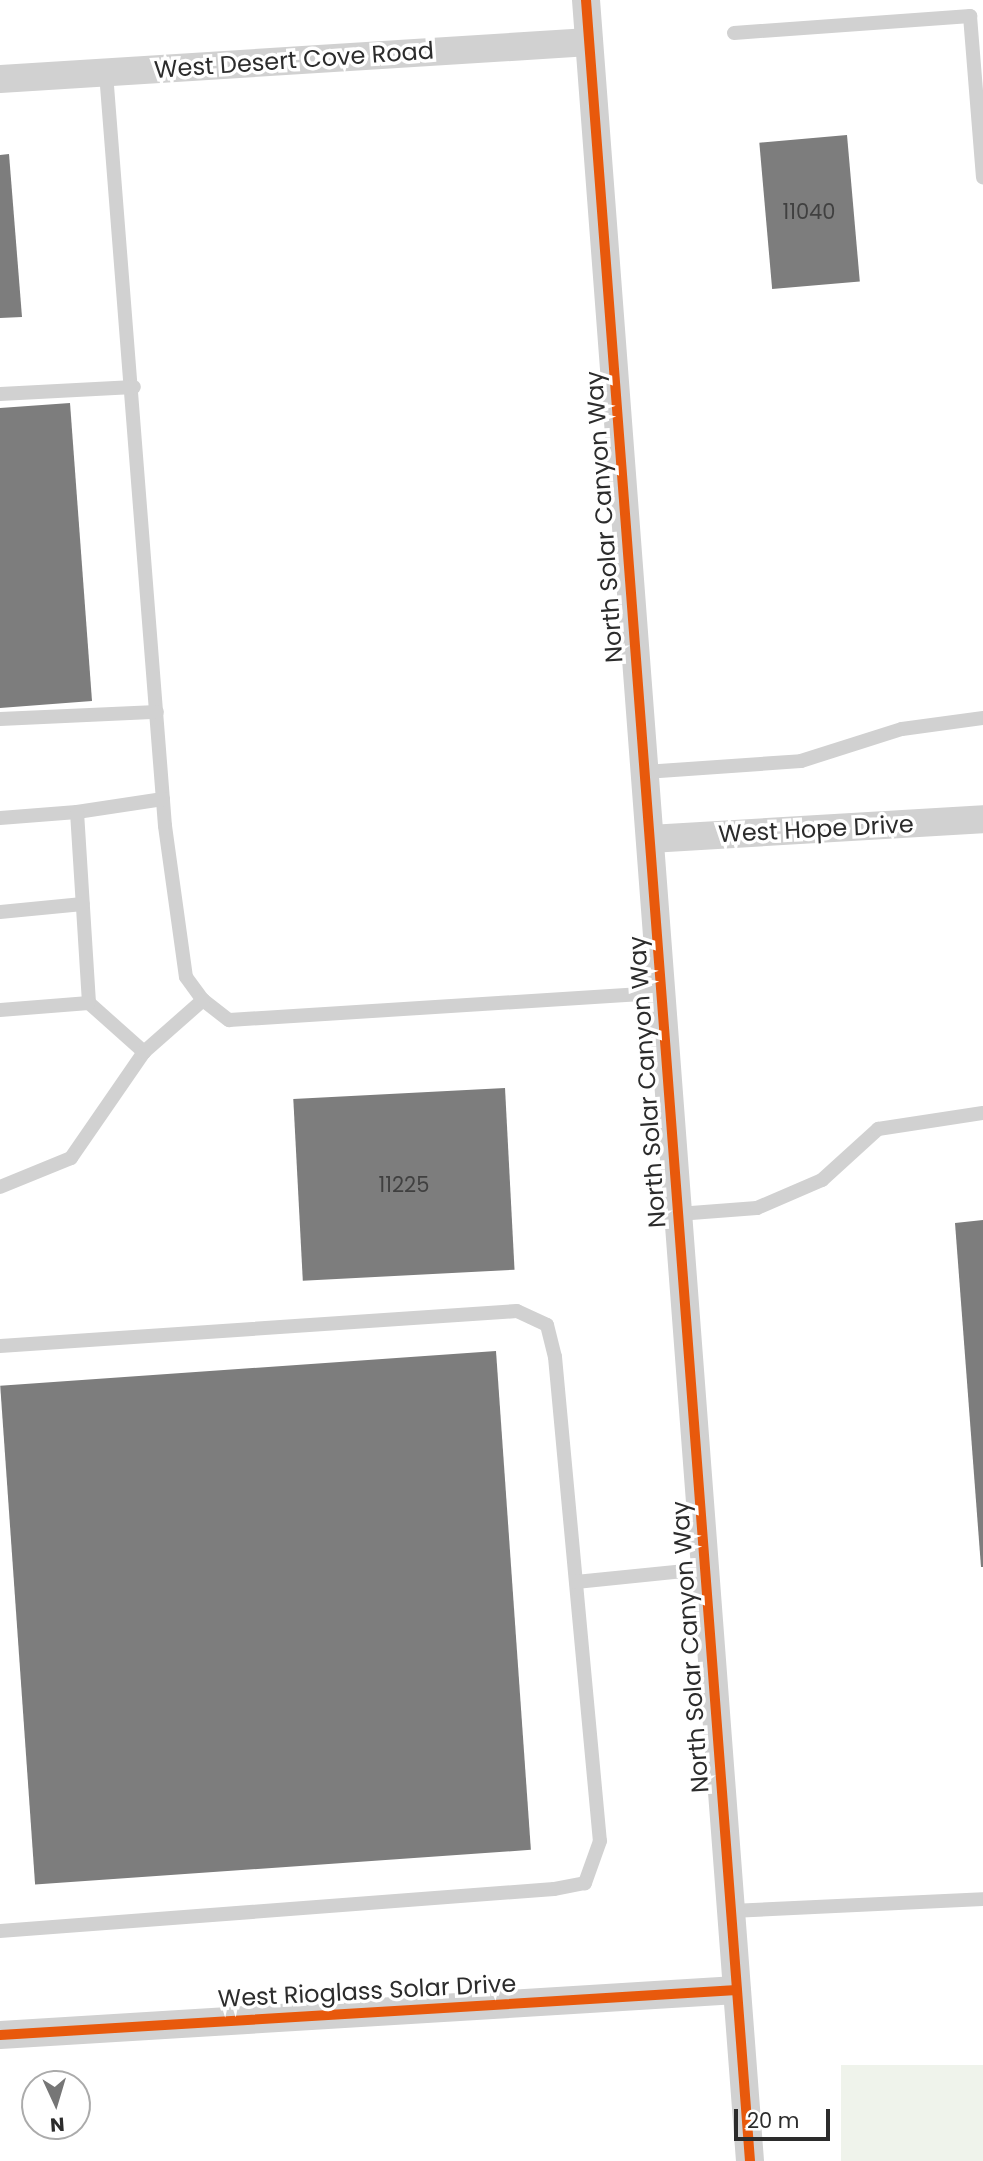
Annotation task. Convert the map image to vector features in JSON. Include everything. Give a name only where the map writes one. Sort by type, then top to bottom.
[{"type":"street","name":"North Solar Canyon Way","points":[[586,0],[750,2161]]},
{"type":"street","name":"West Desert Cove Road","points":[[0,79],[589,41]]},
{"type":"street","name":"West Hope Drive","points":[[650,839],[983,819]]},
{"type":"street","name":"West Rioglass Solar Drive","points":[[0,2035],[737,1990]]},
{"type":"lane","points":[[734,33],[970,16],[983,177]]},
{"type":"lane","points":[[106,73],[134,387],[163,799],[186,977],[203,1000],[229,1020],[662,993]]},
{"type":"lane","points":[[0,394],[134,387]]},
{"type":"lane","points":[[0,719],[157,712]]},
{"type":"lane","points":[[645,772],[801,761],[902,729],[983,718]]},
{"type":"lane","points":[[0,818],[77,812],[163,799]]},
{"type":"lane","points":[[77,812],[89,1003],[144,1052]]},
{"type":"lane","points":[[0,912],[83,904]]},
{"type":"lane","points":[[0,1187],[71,1158],[144,1052],[203,1000]]},
{"type":"lane","points":[[0,1010],[89,1003]]},
{"type":"lane","points":[[678,1214],[757,1208],[822,1180],[878,1129],[983,1113]]},
{"type":"lane","points":[[0,1346],[517,1311],[547,1325],[555,1357],[600,1840],[585,1882],[0,1931]]},
{"type":"lane","points":[[576,1582],[705,1569]]},
{"type":"lane","points":[[731,1911],[983,1899]]},
{"type":"shaded area","points":[[841,2065],[983,2065],[983,2161],[841,2161]]},
{"type":"building","points":[[847,135],[860,281],[772,289],[759,143]]},
{"type":"building","points":[[9,154],[22,317],[0,318],[0,155]]},
{"type":"building","points":[[70,403],[92,701],[0,708],[0,408]]},
{"type":"building","points":[[505,1088],[515,1270],[303,1281],[293,1099]]},
{"type":"building","points":[[983,1220],[983,1567],[981,1567],[955,1223]]},
{"type":"building","points":[[496,1351],[531,1850],[35,1884],[0,1386]]},
{"type":"cycle path","points":[[586,0],[750,2161]]},
{"type":"cycle path","points":[[0,2035],[737,1990]]}]
